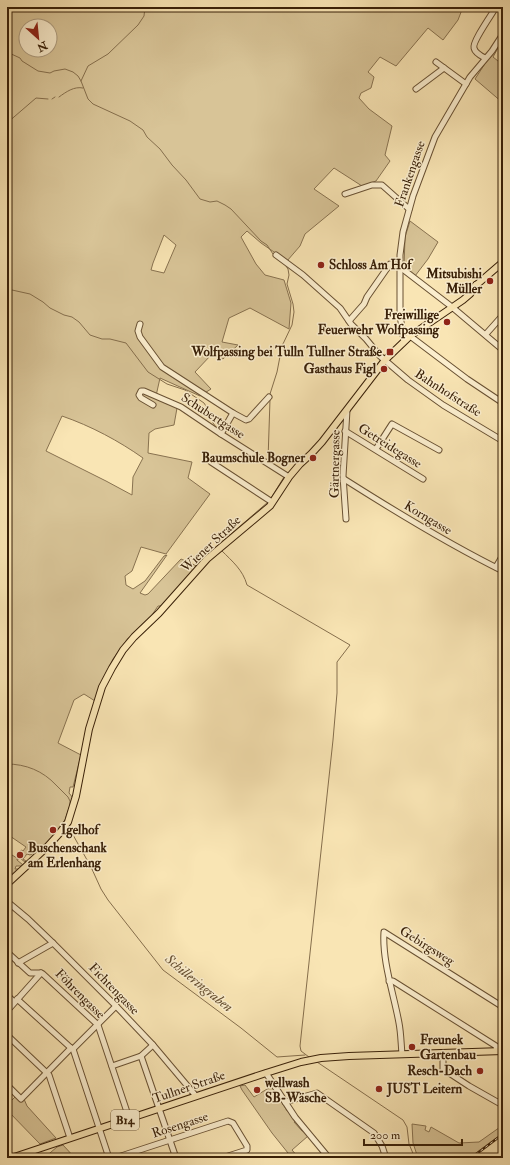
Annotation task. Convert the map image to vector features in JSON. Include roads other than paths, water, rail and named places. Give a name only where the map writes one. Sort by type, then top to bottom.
[{"type":"main road","points":[[385,360],[410,336],[452,307],[461,297],[503,262]]},
{"type":"main road","name":"Wiener Straße","points":[[7,884],[47,847],[68,822],[76,796],[89,730],[102,687],[112,668],[128,644],[159,613],[201,565],[261,513],[287,479],[322,442],[385,360]]},
{"type":"main road","name":"B14","points":[[402,1054],[500,1051]]},
{"type":"main road","name":"Tullner Straße","points":[[10,1158],[306,1061],[318,1058],[402,1054]]},
{"type":"street","points":[[485,58],[476,52],[473,46],[476,38],[496,7]]},
{"type":"street","name":"Frankengasse","points":[[404,341],[401,322],[400,266],[403,232],[409,209],[421,172],[435,137],[466,84],[492,51],[503,34]]},
{"type":"street","points":[[436,62],[466,84]]},
{"type":"street","points":[[416,88],[444,68]]},
{"type":"street","points":[[345,194],[372,185],[382,185],[409,209]]},
{"type":"street","name":"Bahnhofstraße","points":[[276,255],[290,265],[340,308],[349,321],[385,360],[408,380],[443,405],[503,441]]},
{"type":"street","points":[[349,321],[360,309],[390,264],[396,264],[486,334],[503,350]]},
{"type":"street","points":[[486,334],[503,315]]},
{"type":"street","points":[[140,324],[138,331],[140,337],[162,367],[233,413],[246,420],[249,419],[269,397]]},
{"type":"street","points":[[410,336],[467,379],[503,403]]},
{"type":"street","name":"Schubertgasse","points":[[153,406],[141,398],[139,395],[141,391],[181,407],[221,432],[287,479]]},
{"type":"street","name":"Gärtnergasse","points":[[346,519],[344,479],[347,409]]},
{"type":"street","points":[[221,432],[233,413]]},
{"type":"street","points":[[376,449],[392,424],[439,450]]},
{"type":"street","name":"Getreidegasse","points":[[345,431],[423,479]]},
{"type":"street","points":[[211,462],[270,501]]},
{"type":"street","name":"Korngasse","points":[[344,479],[417,525],[503,571]]},
{"type":"street","points":[[496,567],[503,555]]},
{"type":"street","name":"Fichtengasse","points":[[10,904],[53,943],[116,1006],[153,1045],[196,1096]]},
{"type":"street","name":"Gebirgsweg","points":[[402,1054],[400,1024],[390,981],[384,932],[503,1007]]},
{"type":"street","points":[[18,963],[53,943]]},
{"type":"street","name":"Föhrengasse","points":[[7,952],[30,973],[43,974],[98,1025],[129,1118]]},
{"type":"street","points":[[7,1011],[41,973]]},
{"type":"street","points":[[390,981],[393,981],[496,1046],[500,1051]]},
{"type":"street","points":[[7,996],[16,1000],[72,1049],[109,1158]]},
{"type":"street","points":[[7,1085],[21,1099],[116,1006]]},
{"type":"street","points":[[7,1035],[49,1075],[70,1138]]},
{"type":"street","points":[[112,1066],[141,1056],[153,1045]]},
{"type":"street","points":[[443,1052],[443,1069],[499,1103],[503,1097]]},
{"type":"street","points":[[141,1056],[176,1158]]},
{"type":"street","points":[[266,1073],[295,1117],[329,1158]]},
{"type":"street","points":[[285,1102],[317,1093],[374,1133],[386,1158]]},
{"type":"street","name":"Rosengasse","points":[[116,1158],[228,1121],[232,1123],[248,1146],[247,1150],[222,1158]]},
{"type":"waterway","points":[[81,81],[88,66],[108,54],[138,25],[144,16],[145,7]]},
{"type":"waterway","points":[[7,52],[20,58],[22,61],[38,71],[50,73],[65,69],[73,72],[78,76],[88,99],[93,104],[130,121],[143,130],[147,137],[160,149],[200,199],[210,202],[217,201],[231,209],[261,241],[267,245],[273,254]]},
{"type":"waterway","points":[[59,97],[67,91],[83,88]]},
{"type":"waterway","points":[[7,123],[36,98],[48,99]]},
{"type":"waterway","points":[[270,394],[277,372],[282,346],[292,325],[294,312],[287,284],[289,275],[286,266]]},
{"type":"waterway","points":[[7,284],[12,290],[30,294],[50,308],[72,317],[79,322],[90,335],[102,339],[110,339],[126,343],[148,372],[167,384],[185,390],[204,403],[211,414],[213,423],[216,427]]},
{"type":"waterway","points":[[268,460],[270,400]]},
{"type":"waterway","points":[[271,498],[284,477],[276,472]]},
{"type":"waterway","points":[[218,547],[217,546],[268,502]]},
{"type":"waterway","points":[[222,551],[240,570],[247,585],[350,645],[337,662],[337,693],[333,740],[300,1046],[301,1051],[309,1057]]},
{"type":"waterway","name":"Schilleringraben","points":[[7,764],[21,765],[40,772],[51,780],[68,797],[70,805],[64,823]]},
{"type":"waterway","name":"Schilleringraben","points":[[68,826],[108,900],[163,970],[241,1028],[277,1057],[305,1055]]},
{"type":"waterway","points":[[317,1062],[403,1120],[407,1127],[409,1144],[415,1158]]},
{"type":"railway","points":[[471,1158],[503,1134]]},
{"type":"place","name":"Schloss Am Hof","points":[[321,265]]},
{"type":"place","name":"Mitsubishi Müller","points":[[490,281]]},
{"type":"place","name":"Freiwillige Feuerwehr Wolfpassing","points":[[447,322]]},
{"type":"place","name":"Wolfpassing bei Tulln Tullner Straße","points":[[390,352]]},
{"type":"place","name":"Gasthaus Figl","points":[[384,369]]},
{"type":"place","name":"Baumschule Bogner","points":[[313,458]]},
{"type":"place","name":"Igelhof","points":[[53,830]]},
{"type":"place","name":"Buschenschank am Erlenhang","points":[[20,855]]},
{"type":"place","name":"Freunek Gartenbau","points":[[412,1047]]},
{"type":"place","name":"Resch-Dach","points":[[480,1071]]},
{"type":"place","name":"JUST Leitern","points":[[379,1089]]},
{"type":"place","name":"wellwash SB-Wäsche","points":[[257,1090]]}]
